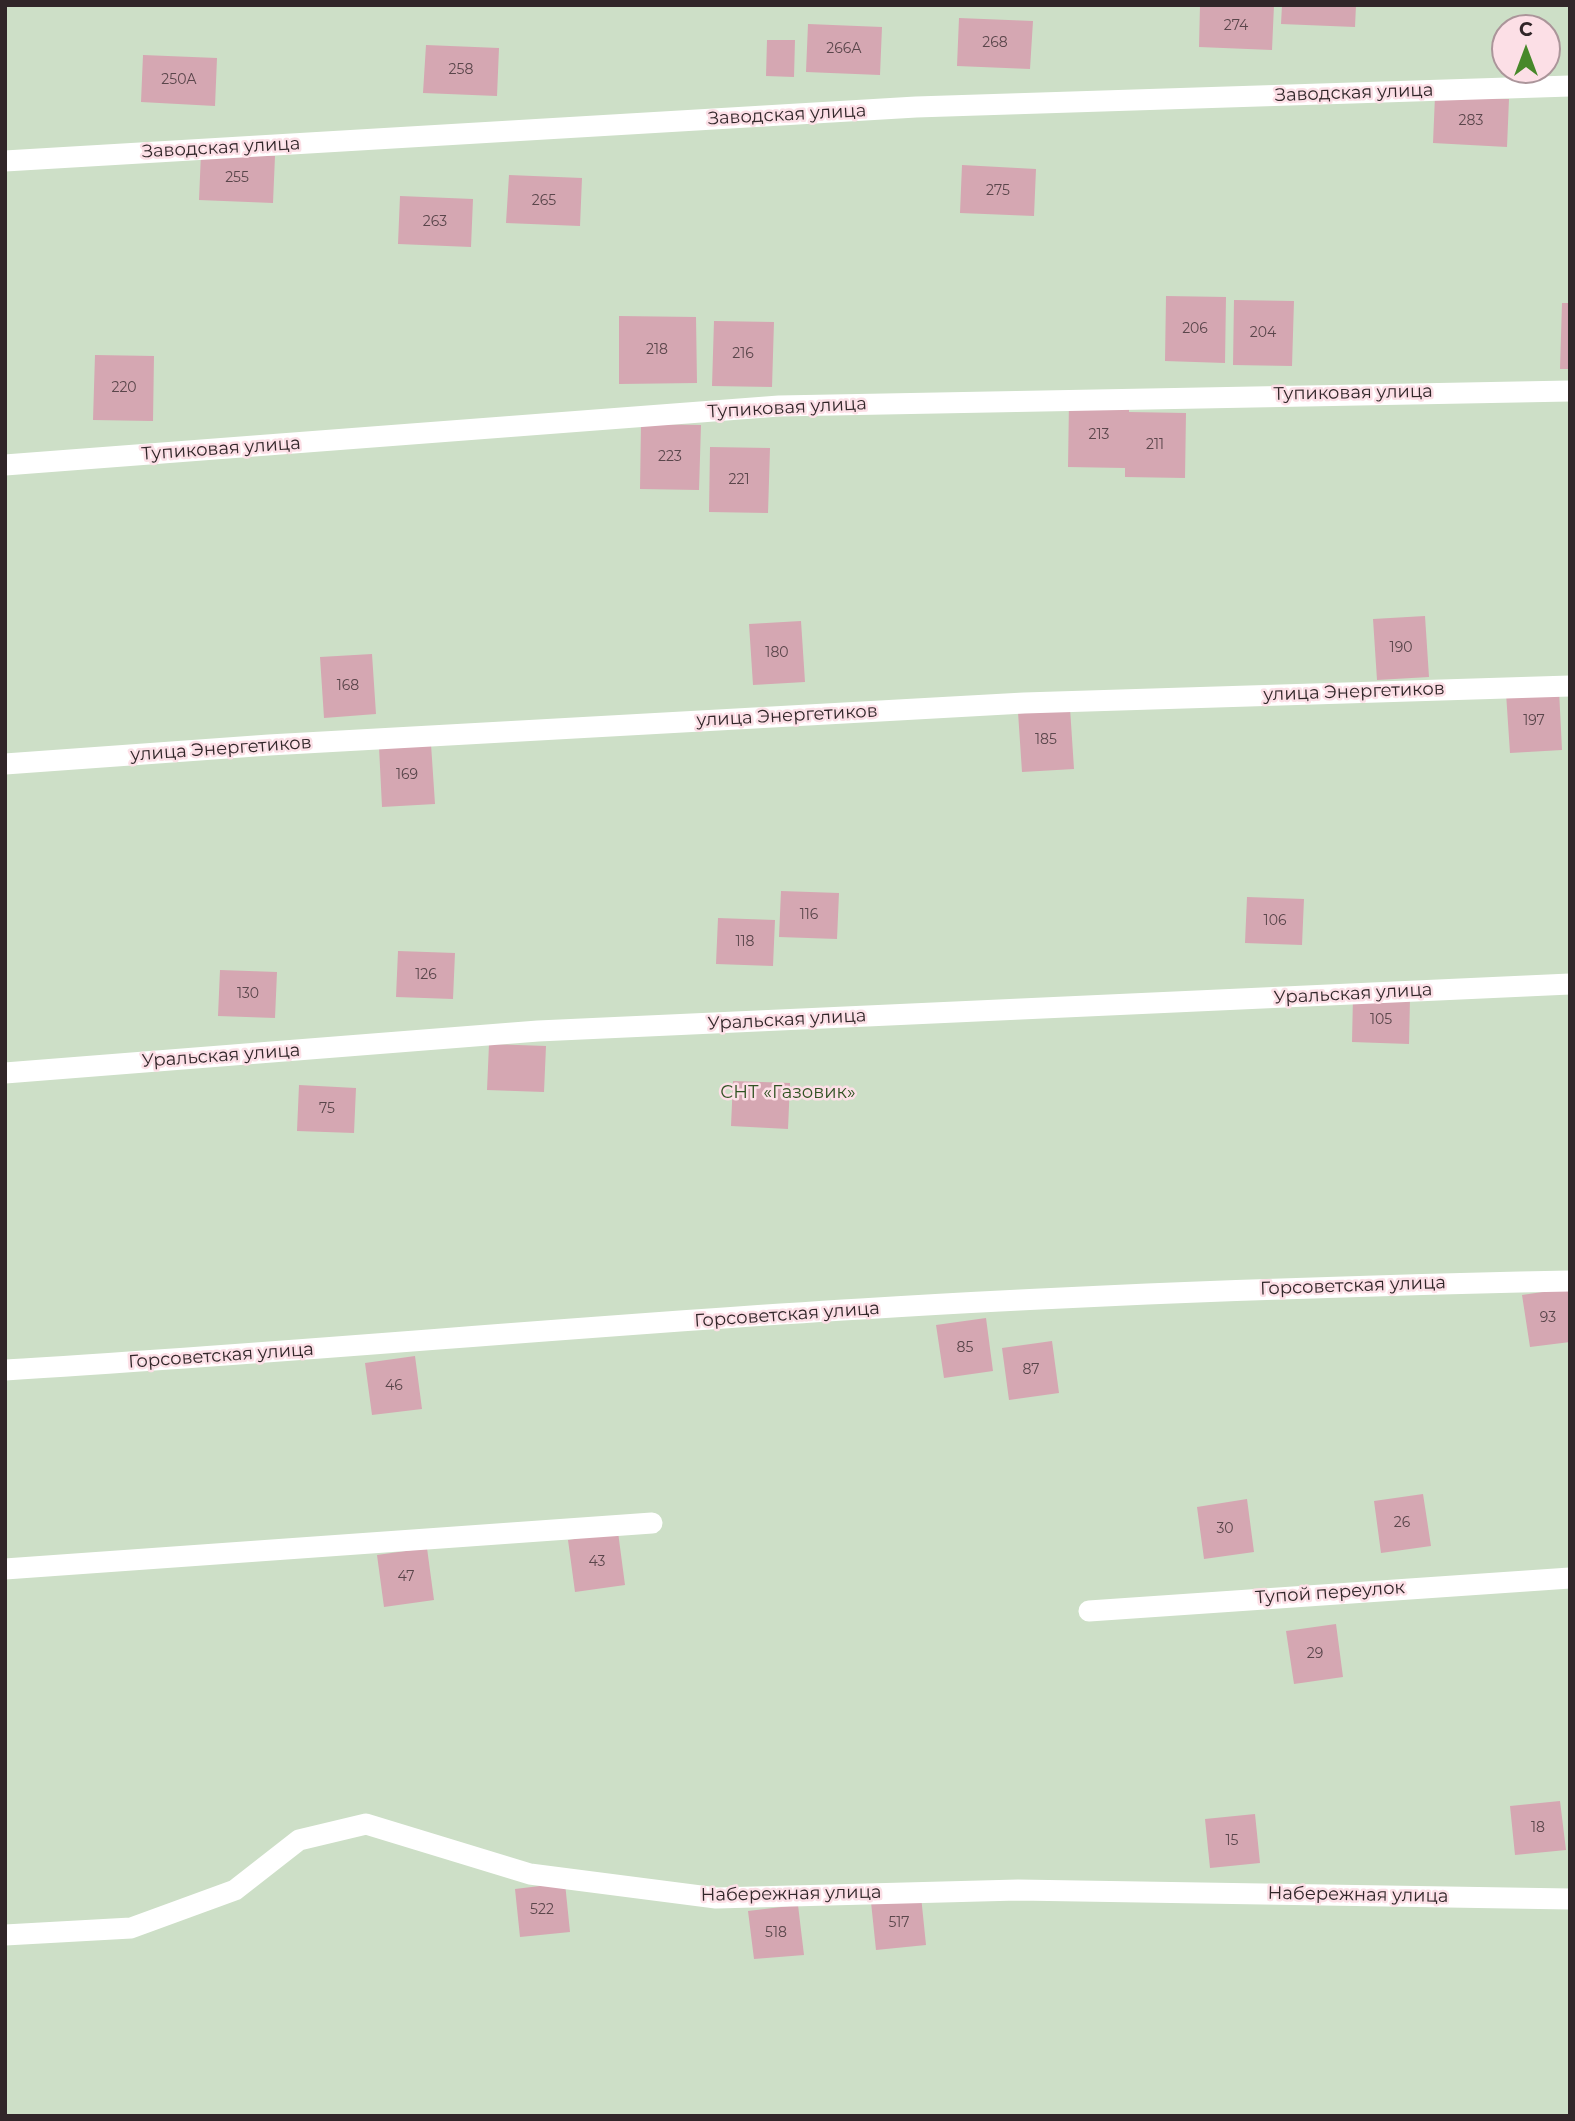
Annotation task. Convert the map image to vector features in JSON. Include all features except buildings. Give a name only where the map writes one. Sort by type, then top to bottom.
[{"type":"lane","name":"Заводская улица","points":[[5,161],[916,107],[1570,86]]},
{"type":"lane","name":"Тупиковая улица","points":[[5,466],[779,406],[1570,391]]},
{"type":"lane","name":"улица Энергетиков","points":[[5,764],[269,745],[1024,703],[1570,686]]},
{"type":"lane","name":"Уральская улица","points":[[5,1073],[538,1031],[1570,984]]},
{"type":"lane","name":"Горсоветская улица","points":[[5,1370],[239,1356],[860,1309],[1286,1288],[1570,1281]]},
{"type":"lane","points":[[5,1569],[652,1523]]},
{"type":"lane","name":"Тупой переулок","points":[[1090,1611],[1570,1578]]},
{"type":"lane","name":"Набережная улица","points":[[5,1935],[131,1928],[235,1890],[299,1840],[366,1825],[530,1874],[716,1898],[1018,1890],[1570,1899]]},
{"type":"green space","name":"СНТ «Газовик»","points":[[5,5],[1570,5],[1570,2116],[5,2116]]}]
